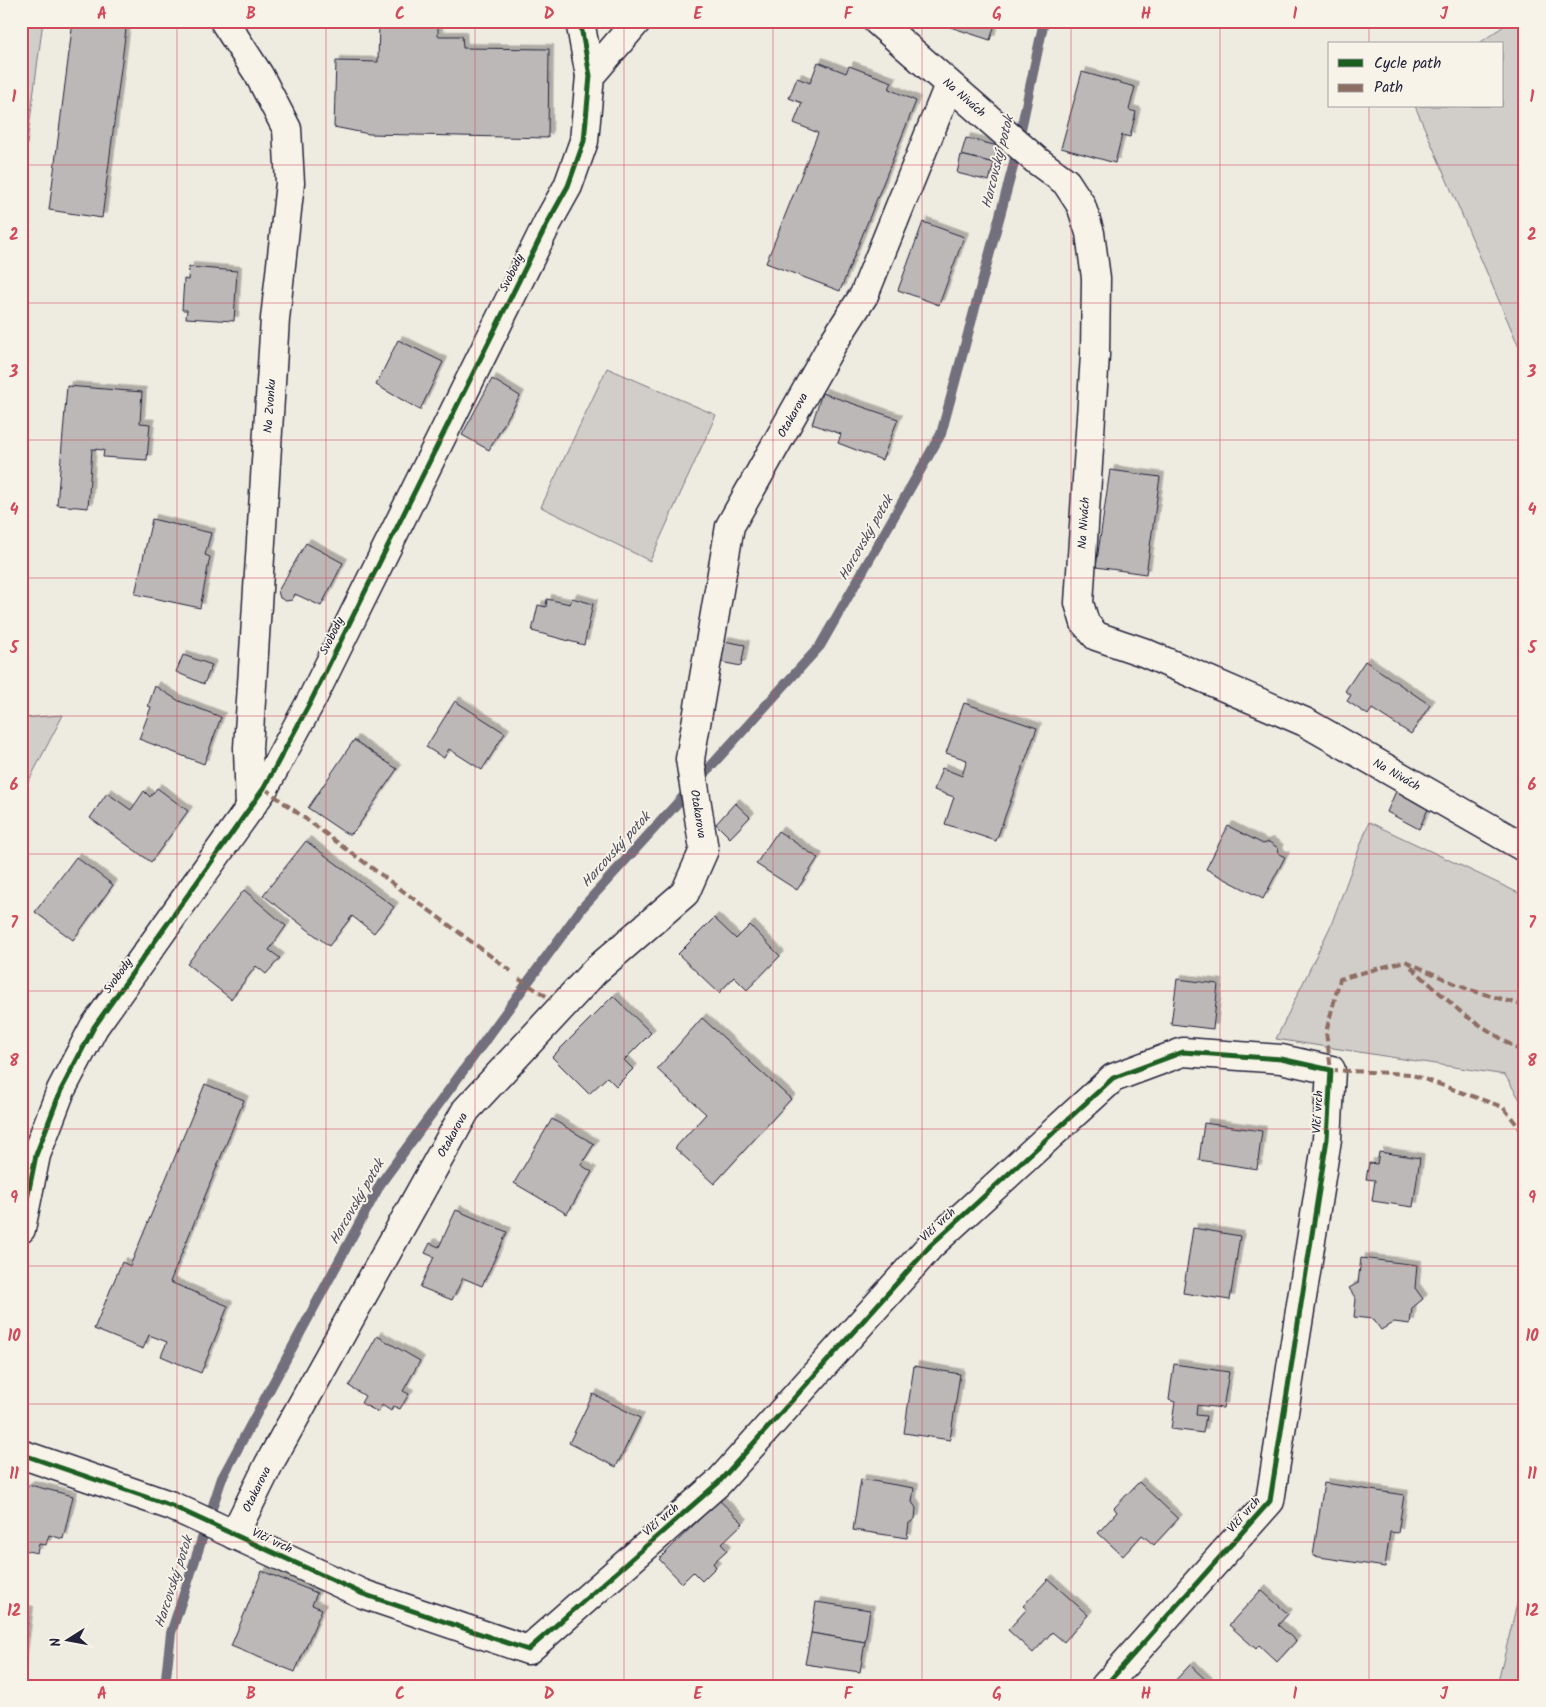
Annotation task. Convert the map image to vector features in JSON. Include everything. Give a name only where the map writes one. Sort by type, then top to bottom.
[{"type":"street","name":"Na Zvonku","points":[[224,21],[259,75],[287,129],[290,184],[275,319],[248,738],[250,808]]},
{"type":"street","name":"Svobody","points":[[21,1229],[36,1155],[61,1090],[94,1027],[264,788],[311,701],[539,240],[568,186],[584,141],[590,76],[580,21]]},
{"type":"street","points":[[590,76],[637,21]]},
{"type":"street","name":"Na Nivách","points":[[876,21],[1036,160],[1066,182],[1081,205],[1090,233],[1096,278],[1095,355],[1079,603],[1085,623],[1096,636],[1143,652],[1305,722],[1525,848]]},
{"type":"street","name":"Otakarova","points":[[228,1532],[269,1464],[466,1110],[595,971],[685,893],[704,850],[690,759],[730,526],[832,343],[864,295],[950,85]]},
{"type":"street","name":"Vlčí vrch","points":[[21,1454],[172,1506],[363,1594],[528,1650],[719,1482],[931,1245],[1113,1078],[1183,1052],[1281,1059],[1331,1070],[1327,1139],[1270,1501],[1105,1686]]},
{"type":"shaded area","points":[[21,21],[43,21],[21,190]]},
{"type":"shaded area","points":[[1511,21],[1525,21],[1525,361],[1416,108],[1504,108],[1504,42],[1481,42]]},
{"type":"shaded area","points":[[607,368],[716,415],[650,561],[541,507]]},
{"type":"shaded area","points":[[63,715],[21,796],[21,718]]},
{"type":"shaded area","points":[[1369,822],[1525,896],[1525,1108],[1505,1075],[1276,1039],[1331,925]]},
{"type":"shaded area","points":[[1525,1571],[1525,1686],[1497,1686]]},
{"type":"building","points":[[73,21],[127,21],[102,218],[49,210]]},
{"type":"building","points":[[379,21],[438,21],[438,36],[462,36],[463,48],[549,49],[548,138],[369,134],[334,127],[336,61],[378,62]]},
{"type":"building","points":[[932,21],[996,21],[990,40]]},
{"type":"building","points":[[818,62],[846,73],[849,66],[892,82],[889,89],[916,101],[840,291],[766,263],[818,133],[794,123],[802,103],[789,98],[797,78],[810,83]]},
{"type":"building","points":[[1082,72],[1135,87],[1129,110],[1136,112],[1130,137],[1122,135],[1115,163],[1061,148]]},
{"type":"building","points":[[966,138],[998,146],[994,163],[961,155]]},
{"type":"building","points":[[961,155],[994,163],[989,181],[957,173]]},
{"type":"building","points":[[923,222],[964,237],[939,305],[898,290]]},
{"type":"building","points":[[189,267],[237,271],[234,321],[186,318],[187,310],[182,310],[184,279],[188,280]]},
{"type":"building","points":[[398,340],[443,362],[420,410],[376,385]]},
{"type":"building","points":[[492,379],[520,396],[489,450],[462,435]]},
{"type":"building","points":[[67,386],[142,392],[140,423],[150,424],[147,460],[103,457],[104,450],[92,449],[88,508],[57,505]]},
{"type":"building","points":[[822,393],[898,419],[882,460],[838,443],[841,434],[812,424]]},
{"type":"building","points":[[1110,470],[1160,477],[1146,574],[1096,567]]},
{"type":"building","points":[[152,519],[211,533],[205,555],[210,557],[200,608],[135,594]]},
{"type":"building","points":[[306,543],[343,563],[321,606],[295,594],[292,600],[286,601],[280,598],[278,591]]},
{"type":"building","points":[[572,598],[593,604],[584,645],[532,631],[538,605],[546,607],[547,599],[570,604]]},
{"type":"building","points":[[724,641],[745,645],[741,666],[720,662]]},
{"type":"building","points":[[183,655],[212,665],[204,684],[176,672]]},
{"type":"building","points":[[1365,661],[1430,705],[1411,734],[1372,709],[1368,715],[1347,701],[1351,695],[1345,691]]},
{"type":"building","points":[[155,686],[179,701],[221,717],[204,764],[139,739],[151,707],[148,706]]},
{"type":"building","points":[[455,701],[505,733],[482,770],[449,749],[444,758],[426,747]]},
{"type":"building","points":[[964,703],[1037,728],[996,841],[945,824],[954,797],[934,790],[942,768],[962,776],[967,760],[946,753]]},
{"type":"building","points":[[354,740],[397,769],[356,829],[351,834],[348,834],[308,808]]},
{"type":"building","points":[[157,788],[188,811],[151,862],[90,818],[107,793],[131,810],[144,791],[150,797]]},
{"type":"building","points":[[1396,791],[1428,809],[1419,829],[1387,812]]},
{"type":"building","points":[[735,803],[750,817],[730,838],[716,824]]},
{"type":"building","points":[[1228,826],[1263,844],[1269,842],[1278,848],[1279,854],[1285,857],[1263,899],[1206,869]]},
{"type":"building","points":[[778,831],[818,858],[797,890],[756,864]]},
{"type":"building","points":[[306,841],[394,907],[374,933],[352,916],[329,946],[263,895]]},
{"type":"building","points":[[76,857],[113,885],[73,940],[35,912]]},
{"type":"building","points":[[244,890],[286,926],[269,950],[280,958],[266,974],[256,966],[231,999],[187,964]]},
{"type":"building","points":[[714,918],[736,939],[750,925],[780,956],[747,990],[734,977],[719,993],[678,954]]},
{"type":"building","points":[[1177,979],[1218,984],[1213,1029],[1171,1024]]},
{"type":"building","points":[[613,996],[651,1033],[624,1060],[633,1069],[616,1086],[607,1077],[589,1094],[552,1057]]},
{"type":"building","points":[[702,1018],[791,1099],[714,1184],[675,1148],[706,1114],[657,1069]]},
{"type":"building","points":[[205,1084],[244,1100],[170,1282],[228,1306],[201,1373],[161,1356],[167,1342],[149,1335],[143,1349],[94,1329],[122,1262],[130,1266]]},
{"type":"building","points":[[552,1119],[594,1144],[581,1165],[592,1172],[567,1214],[514,1183]]},
{"type":"building","points":[[1204,1123],[1262,1131],[1257,1169],[1199,1160]]},
{"type":"building","points":[[1379,1152],[1420,1158],[1413,1207],[1372,1201],[1375,1180],[1366,1179],[1369,1163],[1377,1164]]},
{"type":"building","points":[[456,1210],[507,1232],[482,1286],[463,1278],[452,1300],[420,1287],[434,1257],[425,1253],[430,1243],[439,1247]]},
{"type":"building","points":[[1193,1228],[1240,1236],[1230,1300],[1183,1293]]},
{"type":"building","points":[[1361,1258],[1417,1265],[1415,1288],[1423,1299],[1412,1308],[1410,1324],[1394,1322],[1381,1330],[1373,1319],[1354,1317],[1356,1299],[1349,1288],[1358,1283]]},
{"type":"building","points":[[377,1336],[420,1361],[403,1391],[409,1394],[400,1409],[393,1406],[391,1411],[382,1405],[378,1412],[361,1403],[365,1396],[349,1386]]},
{"type":"building","points":[[1174,1364],[1229,1372],[1223,1408],[1197,1405],[1196,1415],[1206,1416],[1203,1433],[1171,1429],[1175,1402],[1169,1400]]},
{"type":"building","points":[[914,1366],[960,1374],[950,1440],[904,1433]]},
{"type":"building","points":[[593,1394],[640,1418],[616,1467],[569,1443]]},
{"type":"building","points":[[861,1479],[914,1488],[912,1502],[916,1508],[915,1519],[909,1523],[907,1538],[853,1530]]},
{"type":"building","points":[[1139,1482],[1178,1519],[1154,1545],[1142,1535],[1123,1556],[1098,1533],[1117,1512],[1114,1508]]},
{"type":"building","points":[[1324,1483],[1404,1495],[1398,1533],[1390,1532],[1385,1567],[1313,1556]]},
{"type":"building","points":[[30,1485],[73,1496],[63,1539],[49,1535],[46,1545],[39,1544],[37,1553],[23,1550],[25,1542],[21,1541],[21,1491]]},
{"type":"building","points":[[719,1500],[743,1523],[721,1544],[727,1550],[713,1563],[716,1567],[702,1581],[693,1572],[682,1583],[659,1559]]},
{"type":"building","points":[[262,1571],[317,1593],[312,1605],[322,1609],[295,1672],[231,1646]]},
{"type":"building","points":[[1048,1579],[1088,1615],[1064,1642],[1052,1632],[1033,1653],[1008,1630],[1027,1609],[1023,1606]]},
{"type":"building","points":[[1261,1590],[1288,1614],[1278,1625],[1296,1641],[1277,1662],[1259,1645],[1256,1649],[1229,1625]]},
{"type":"building","points":[[816,1602],[870,1610],[865,1642],[811,1633]]},
{"type":"building","points":[[21,1609],[29,1611],[21,1674]]},
{"type":"building","points":[[811,1633],[865,1642],[860,1672],[805,1664]]},
{"type":"building","points":[[1190,1665],[1212,1686],[1170,1686]]},
{"type":"waterway","name":"Harcovský potok","points":[[165,1686],[171,1633],[222,1478],[381,1183],[582,908],[820,646],[941,434],[1013,167],[1044,21]]},
{"type":"marked path","points":[[264,788],[511,971]]},
{"type":"marked path","points":[[1525,1006],[1467,989],[1405,961],[1340,979],[1326,1032],[1331,1070],[1410,1074],[1503,1107],[1525,1135]]},
{"type":"marked path","points":[[1411,967],[1463,1014],[1525,1054]]},
{"type":"marked path","points":[[519,979],[551,999]]},
{"type":"cycle path","points":[[21,1229],[36,1155],[61,1090],[94,1027],[264,788],[311,701],[548,222],[568,186],[584,141],[590,76],[580,21]]},
{"type":"cycle path","points":[[21,1454],[172,1506],[363,1594],[528,1650],[719,1482],[931,1245],[1113,1078],[1183,1052],[1281,1059],[1331,1070],[1327,1139],[1270,1501],[1105,1686]]}]
